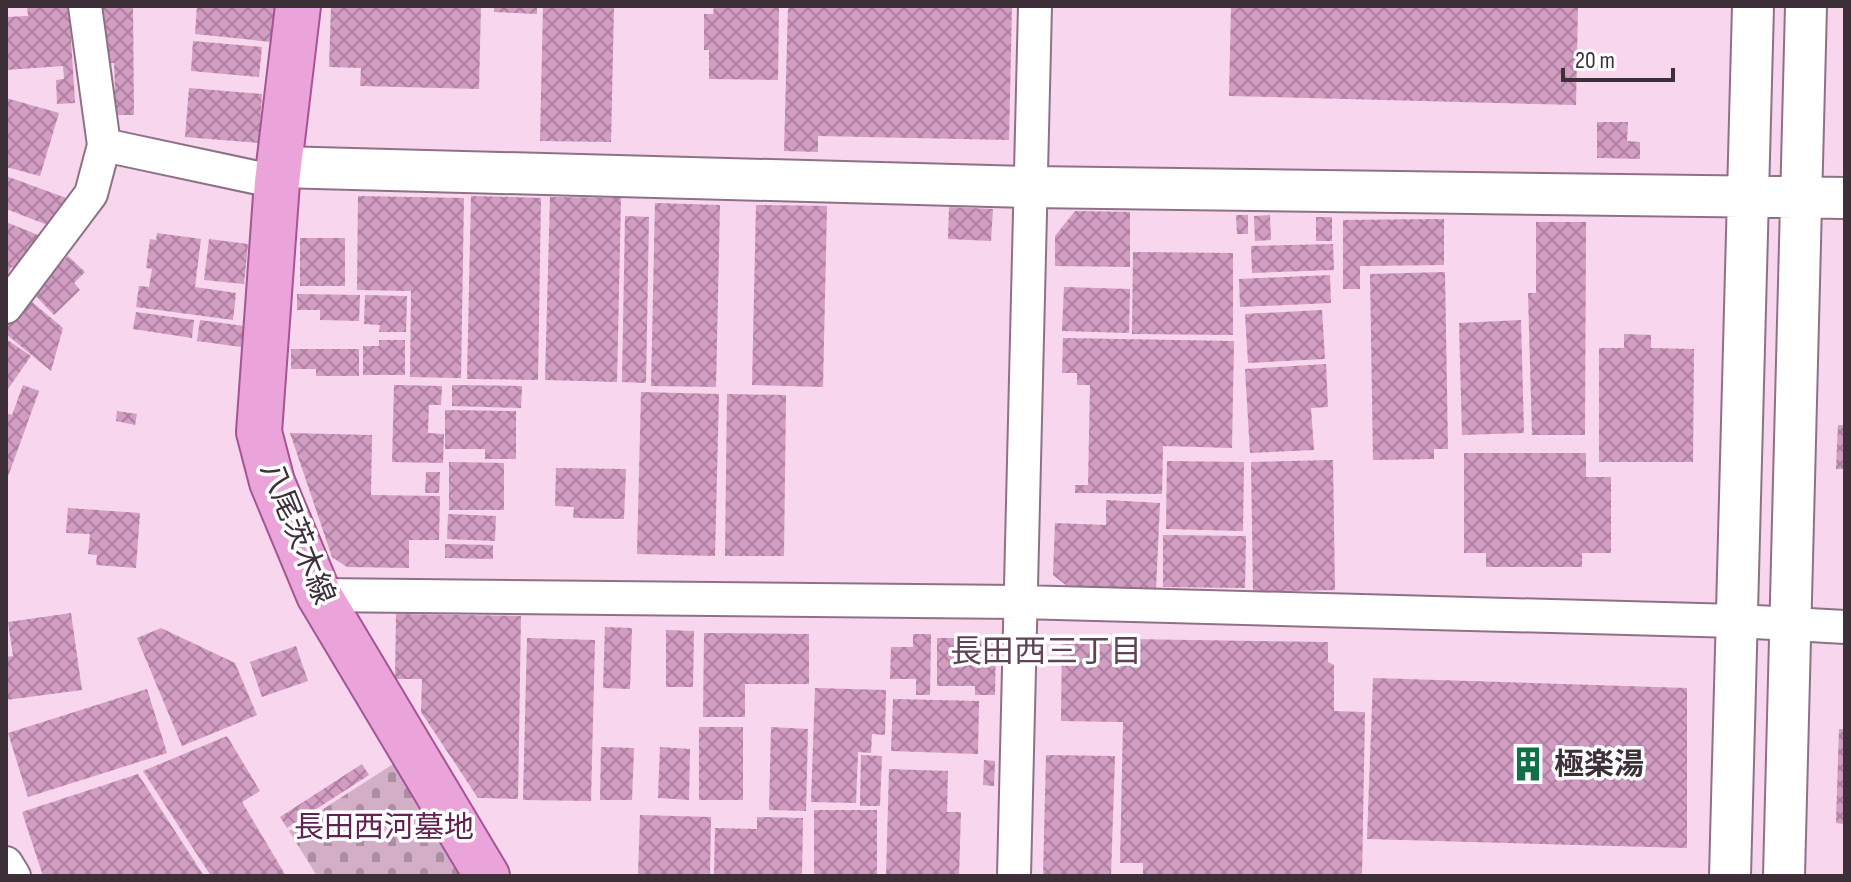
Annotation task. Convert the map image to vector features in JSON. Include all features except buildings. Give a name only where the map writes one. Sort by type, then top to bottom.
[{"type":"main road","name":"八尾茨木線","points":[[298,6],[278,174],[259,432],[272,482],[319,595],[487,876]]},
{"type":"street","points":[[6,307],[56,245],[91,194],[104,145],[85,6]]},
{"type":"street","points":[[1014,876],[1035,6]]},
{"type":"street","points":[[1730,876],[1753,6]]},
{"type":"street","points":[[1784,876],[1806,6]]},
{"type":"street","points":[[104,145],[278,174],[1845,198]]},
{"type":"street","points":[[319,595],[1020,602],[1737,621],[1845,627]]},
{"type":"street","points":[[6,863],[14,876]]},
{"type":"green space","name":"長田西河墓地","points":[[401,759],[471,876],[317,876],[289,831]]},
{"type":"place","name":"極楽湯","points":[[1528,764]]},
{"type":"district","name":"長田西三丁目","points":[[1046,651]]}]
